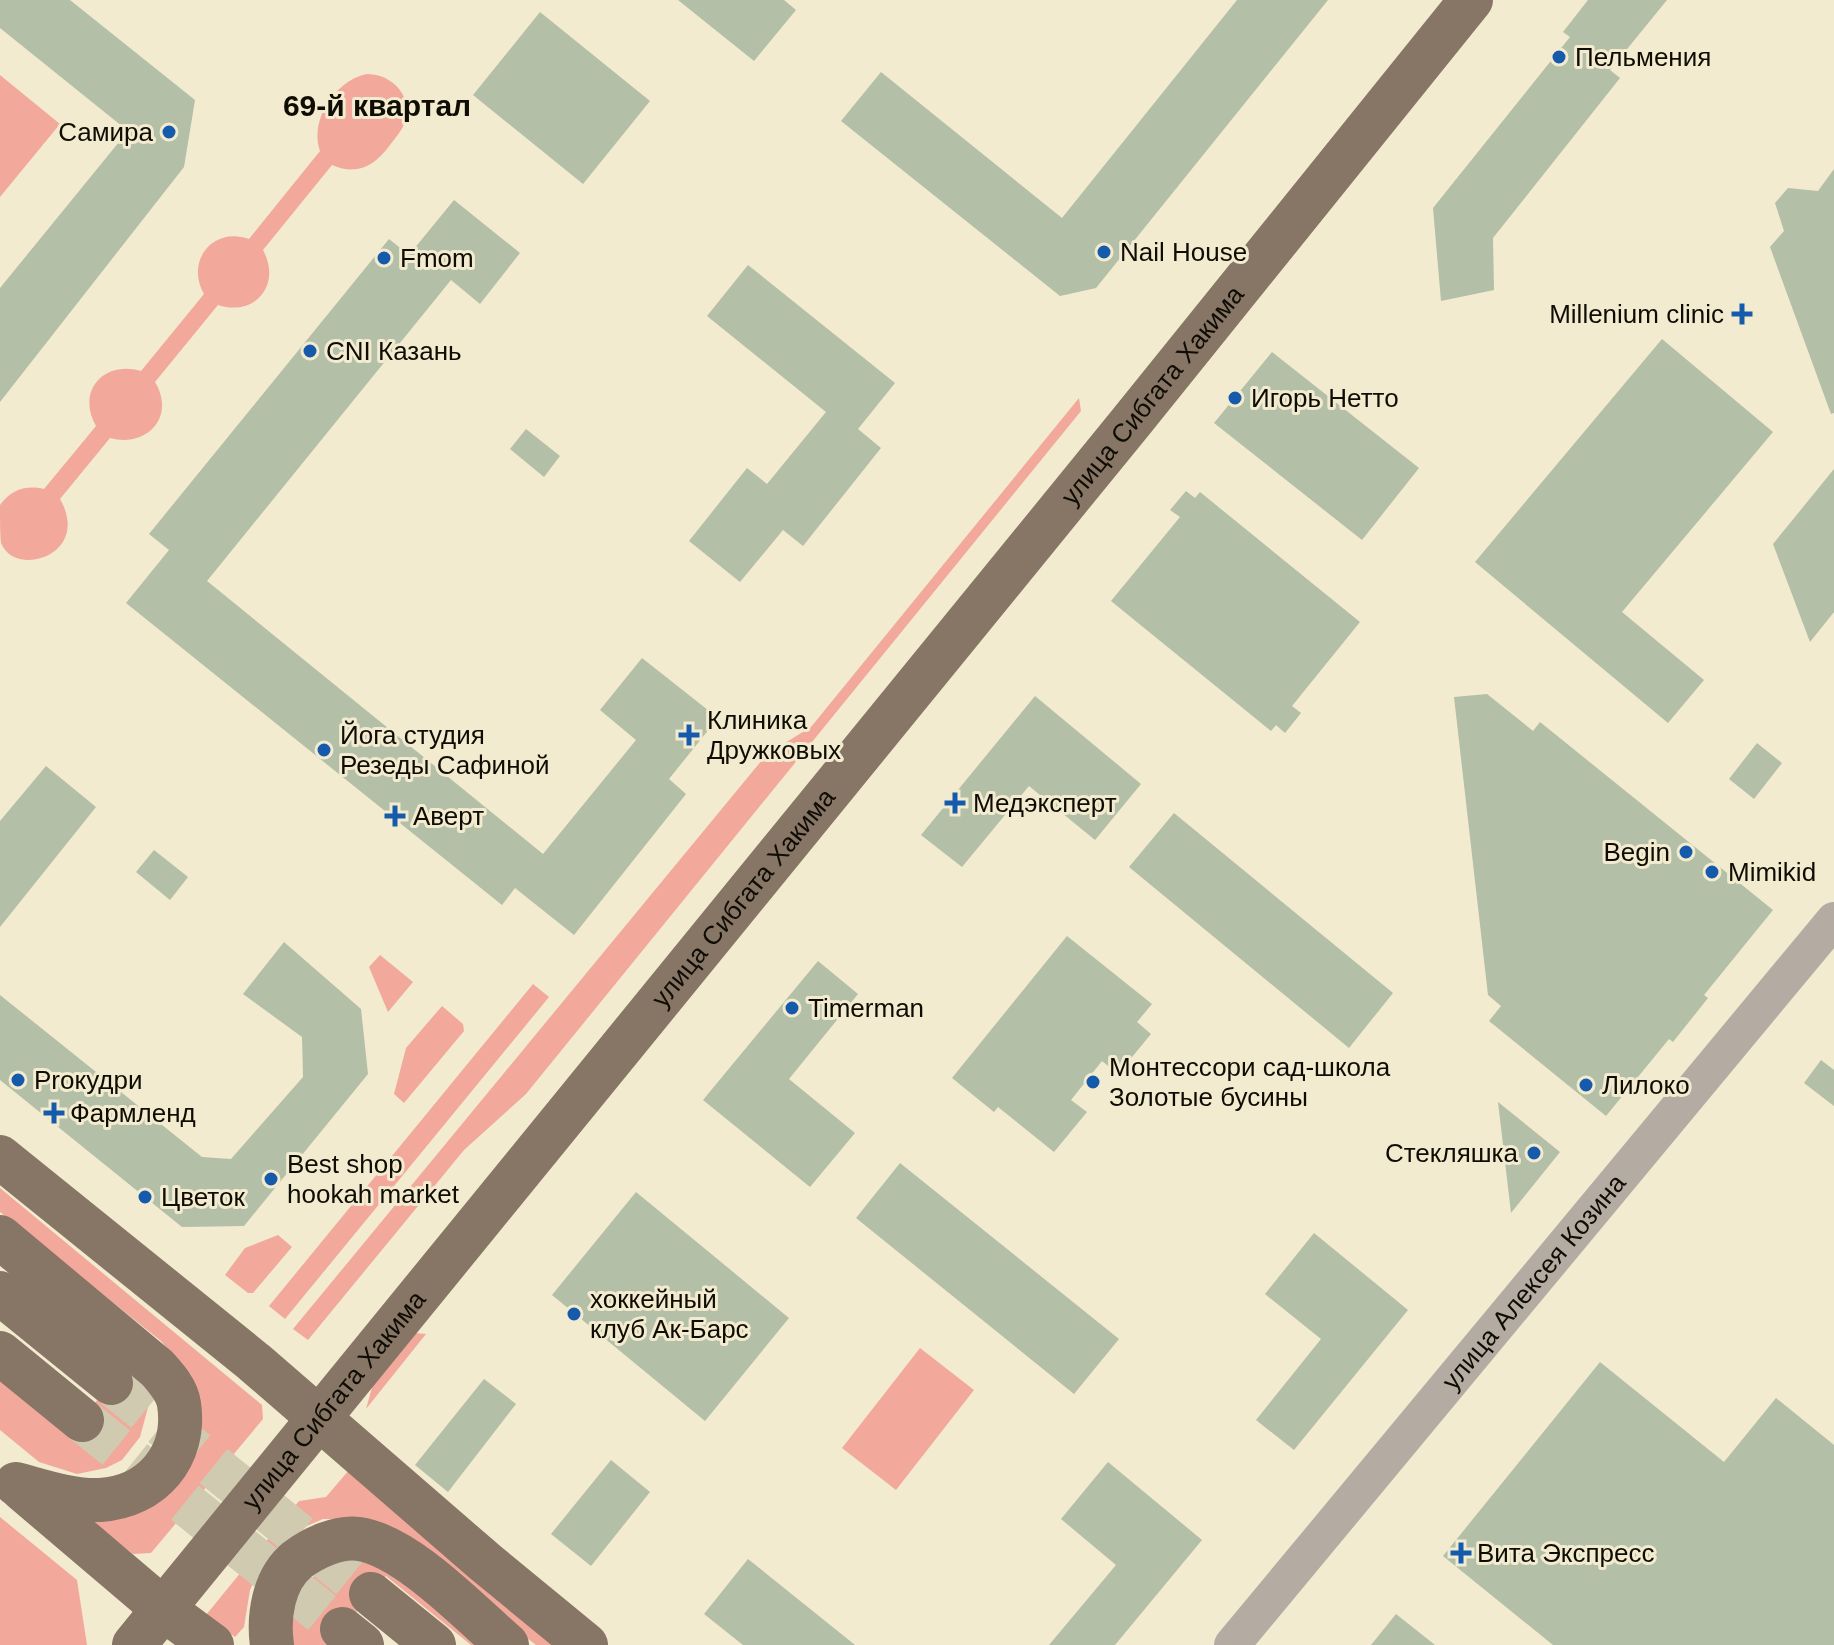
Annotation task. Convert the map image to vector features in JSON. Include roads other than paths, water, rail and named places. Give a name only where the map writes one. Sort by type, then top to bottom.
[{"type":"main road","name":"улица Сибгата Хакима","points":[[309,1408],[1434,0]]},
{"type":"main road","name":"улица Сибгата Хакима","points":[[103,1645],[152,1600],[1111,447],[1471,0]]},
{"type":"main road","points":[[0,1157],[309,1408],[485,1562],[586,1645]]},
{"type":"main road","points":[[0,1237],[157,1368],[171,1385],[179,1403],[177,1449],[168,1466],[128,1493],[101,1500],[63,1497],[8,1478]]},
{"type":"main road","points":[[0,1293],[111,1383]]},
{"type":"main road","points":[[0,1353],[82,1420]]},
{"type":"main road","points":[[8,1478],[152,1600],[212,1645]]},
{"type":"main road","points":[[272,1645],[269,1629],[273,1599],[291,1565],[325,1543],[358,1539],[402,1555],[507,1645]]},
{"type":"main road","points":[[371,1594],[434,1645]]},
{"type":"main road","name":"улица Сибгата Хакима","points":[[134,1645],[152,1600]]},
{"type":"street","name":"улица Алексея Козина","points":[[1232,1645],[1834,920]]},
{"type":"tunnel","points":[[111,1383],[371,1594]]},
{"type":"tunnel","points":[[82,1420],[342,1629]]},
{"type":"place","name":"Пельмения","points":[[1559,57]]},
{"type":"place","name":"Самира","points":[[169,132]]},
{"type":"place","name":"Nail House","points":[[1104,252]]},
{"type":"place","name":"Fmom","points":[[384,258]]},
{"type":"place","name":"Millenium clinic","points":[[1742,314]]},
{"type":"place","name":"CNI Казань","points":[[310,351]]},
{"type":"place","name":"Игорь Нетто","points":[[1235,398]]},
{"type":"place","name":"Клиника Дружковых","points":[[689,735]]},
{"type":"place","name":"Йога студия Резеды Сафиной","points":[[324,750]]},
{"type":"place","name":"Медэксперт","points":[[955,803]]},
{"type":"place","name":"Аверт","points":[[395,816]]},
{"type":"place","name":"Begin","points":[[1686,852]]},
{"type":"place","name":"Mimikid","points":[[1712,872]]},
{"type":"place","name":"Timerman","points":[[792,1008]]},
{"type":"place","name":"Proкудри","points":[[18,1080]]},
{"type":"place","name":"Монтессори сад-школа Золотые бусины","points":[[1093,1082]]},
{"type":"place","name":"Лилоко","points":[[1586,1085]]},
{"type":"place","name":"Фармленд","points":[[54,1113]]},
{"type":"place","name":"Стекляшка","points":[[1534,1153]]},
{"type":"place","name":"Best shop hookah market","points":[[271,1179]]},
{"type":"place","name":"Цветок","points":[[145,1197]]},
{"type":"place","name":"хоккейный клуб Ак-Барс","points":[[574,1314]]},
{"type":"place","name":"Вита Экспресс","points":[[1461,1553]]},
{"type":"district","name":"69-й квартал","points":[[377,105]]}]
